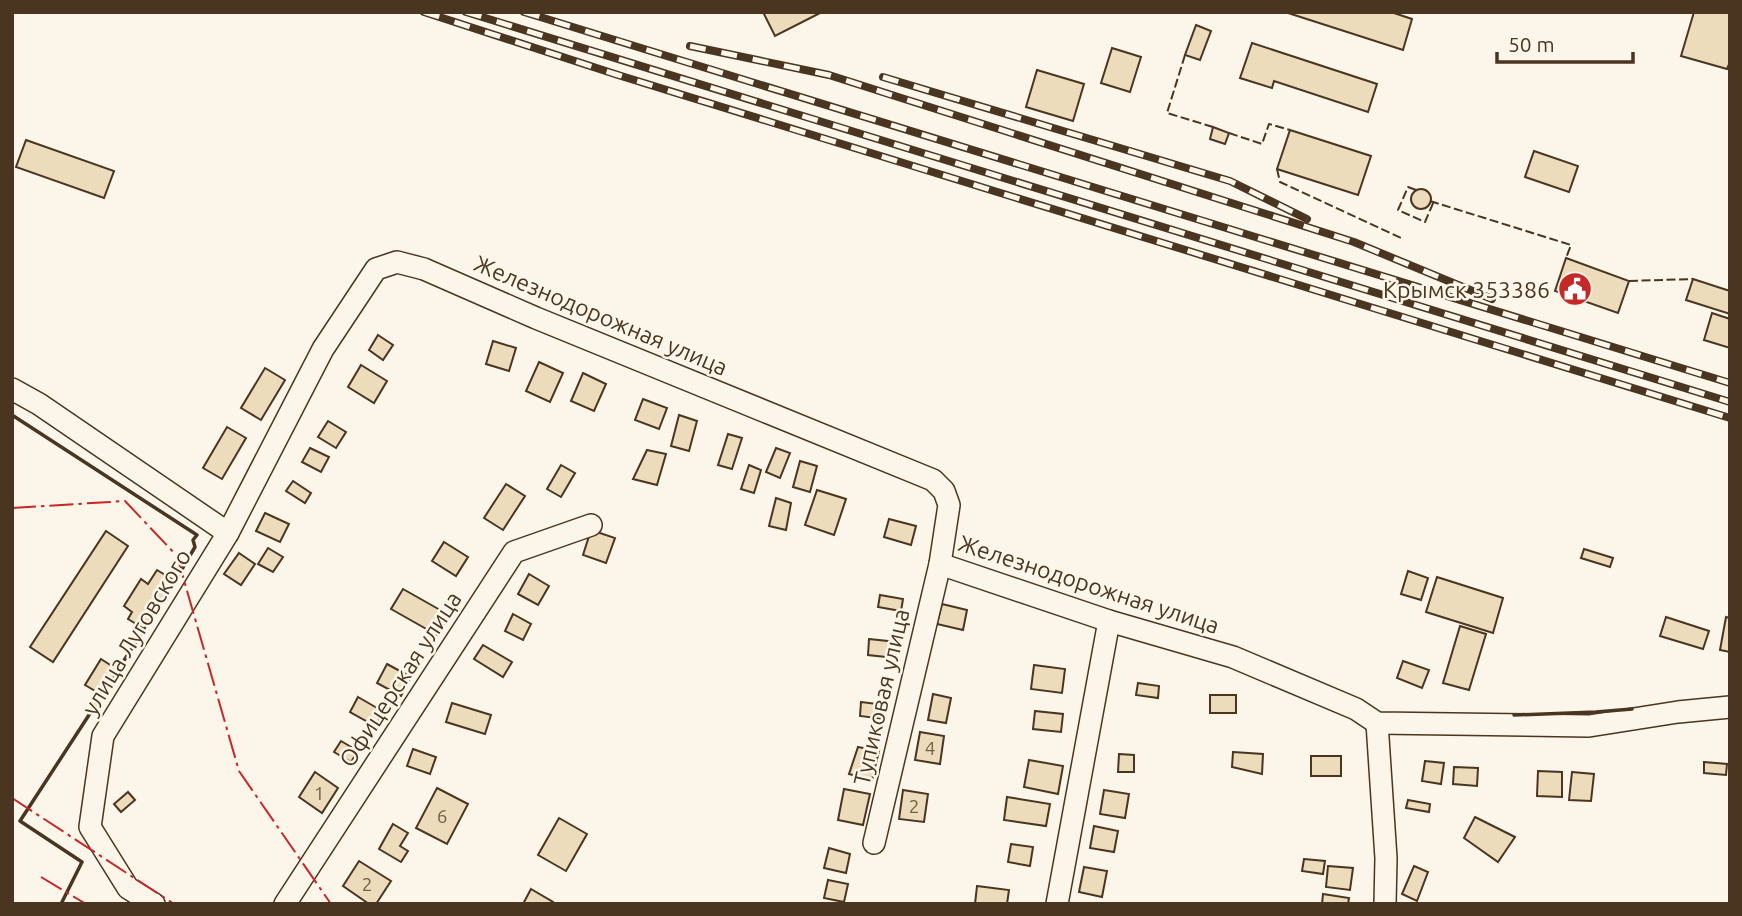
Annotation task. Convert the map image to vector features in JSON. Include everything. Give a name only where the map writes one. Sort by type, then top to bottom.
[{"type":"street","name":"Железнодорожная улица","points":[[376,270],[397,262],[424,269],[536,318],[933,481],[944,491],[949,505],[940,564],[1109,621],[1233,657],[1356,709],[1377,723],[1589,726],[1730,707]]},
{"type":"street","name":"улица Луговского","points":[[155,904],[128,888],[90,827],[103,736],[228,533],[323,349],[376,270]]},
{"type":"street","points":[[12,389],[228,533]]},
{"type":"street","name":"Офицерская улица","points":[[285,904],[514,552],[591,525]]},
{"type":"street","name":"Тупиковая улица","points":[[874,843],[940,564]]},
{"type":"street","points":[[1058,904],[1109,621]]},
{"type":"street","points":[[1377,723],[1386,858],[1385,904]]},
{"type":"building","points":[[763,12],[822,12],[775,36]]},
{"type":"building","points":[[1285,12],[1391,12],[1412,19],[1403,50]]},
{"type":"building","points":[[1694,12],[1730,12],[1730,62],[1727,69],[1681,56]]},
{"type":"building","points":[[1196,25],[1211,31],[1200,60],[1185,55]]},
{"type":"building","points":[[1252,43],[1377,84],[1368,112],[1274,81],[1272,88],[1240,78]]},
{"type":"building","points":[[1112,48],[1141,57],[1130,92],[1101,83]]},
{"type":"building","points":[[1037,70],[1084,84],[1073,121],[1026,107]]},
{"type":"building","points":[[1213,127],[1229,133],[1225,144],[1210,139]]},
{"type":"building","points":[[1290,130],[1371,156],[1358,195],[1277,169]]},
{"type":"building","points":[[26,140],[114,171],[104,198],[16,167]]},
{"type":"building","points":[[1534,151],[1578,166],[1569,192],[1525,177]]},
{"type":"building","points":[[1421,189],[1428,192],[1431,199],[1428,206],[1421,209],[1414,206],[1411,199],[1414,192]]},
{"type":"building","points":[[1566,258],[1629,281],[1618,313],[1555,291]]},
{"type":"building","points":[[1693,279],[1730,291],[1730,314],[1686,300]]},
{"type":"building","points":[[1712,313],[1730,319],[1730,348],[1704,340]]},
{"type":"building","points":[[378,335],[393,345],[383,360],[369,350]]},
{"type":"building","points":[[493,341],[516,348],[509,371],[486,364]]},
{"type":"building","points":[[539,362],[563,373],[550,402],[526,391]]},
{"type":"building","points":[[361,365],[387,381],[374,403],[348,387]]},
{"type":"building","points":[[265,368],[285,380],[261,420],[241,408]]},
{"type":"building","points":[[583,373],[606,384],[594,411],[571,401]]},
{"type":"building","points":[[643,399],[667,408],[659,429],[635,420]]},
{"type":"building","points":[[679,415],[697,421],[689,451],[671,446]]},
{"type":"building","points":[[328,421],[346,432],[336,448],[318,437]]},
{"type":"building","points":[[227,427],[246,438],[222,479],[203,468]]},
{"type":"building","points":[[728,434],[742,438],[732,469],[718,465]]},
{"type":"building","points":[[310,448],[329,457],[321,472],[302,462]]},
{"type":"building","points":[[776,448],[790,453],[780,478],[766,472]]},
{"type":"building","points":[[647,450],[666,454],[657,485],[633,479]]},
{"type":"building","points":[[800,461],[817,466],[810,492],[793,487]]},
{"type":"building","points":[[561,465],[575,473],[561,497],[547,489]]},
{"type":"building","points":[[749,465],[761,470],[754,493],[741,489]]},
{"type":"building","points":[[293,481],[311,493],[305,503],[286,491]]},
{"type":"building","points":[[506,484],[525,496],[503,530],[484,518]]},
{"type":"building","points":[[817,490],[846,499],[834,535],[805,525]]},
{"type":"building","points":[[776,498],[791,503],[786,530],[769,526]]},
{"type":"building","points":[[265,513],[289,524],[280,542],[256,531]]},
{"type":"building","points":[[889,519],[916,526],[911,545],[884,537]]},
{"type":"building","points":[[591,530],[615,538],[606,563],[583,555]]},
{"type":"building","points":[[106,531],[128,546],[53,662],[30,647]]},
{"type":"building","points":[[444,542],[468,557],[456,576],[432,561]]},
{"type":"building","points":[[268,548],[283,557],[273,572],[258,564]]},
{"type":"building","points":[[1584,549],[1613,558],[1610,567],[1581,558]]},
{"type":"building","points":[[239,553],[255,564],[241,585],[224,574]]},
{"type":"building","points":[[157,570],[175,581],[144,629],[128,619],[132,612],[124,606],[141,579],[148,584]]},
{"type":"building","points":[[1408,571],[1428,578],[1421,600],[1401,594]]},
{"type":"building","points":[[529,574],[549,586],[538,605],[518,594]]},
{"type":"building","points":[[1437,577],[1503,598],[1493,633],[1426,612]]},
{"type":"building","points":[[403,589],[449,615],[437,635],[391,609]]},
{"type":"building","points":[[880,595],[903,599],[901,611],[878,607]]},
{"type":"building","points":[[942,604],[967,610],[963,630],[937,624]]},
{"type":"building","points":[[513,614],[531,624],[523,640],[505,631]]},
{"type":"building","points":[[1666,617],[1709,631],[1703,649],[1660,636]]},
{"type":"building","points":[[1726,617],[1730,618],[1730,652],[1720,650]]},
{"type":"building","points":[[1460,626],[1486,634],[1469,690],[1443,683]]},
{"type":"building","points":[[869,639],[897,642],[895,658],[868,655]]},
{"type":"building","points":[[483,645],[512,662],[503,677],[474,659]]},
{"type":"building","points":[[101,659],[118,670],[102,695],[85,685]]},
{"type":"building","points":[[1403,661],[1429,670],[1422,688],[1397,678]]},
{"type":"building","points":[[387,664],[411,677],[401,696],[377,683]]},
{"type":"building","points":[[1034,665],[1065,669],[1062,693],[1031,689]]},
{"type":"building","points":[[1138,683],[1159,686],[1158,698],[1136,695]]},
{"type":"building","points":[[933,694],[951,698],[946,723],[928,720]]},
{"type":"building","points":[[1210,695],[1236,695],[1236,713],[1210,713]]},
{"type":"building","points":[[358,697],[384,712],[375,726],[350,712]]},
{"type":"building","points":[[861,702],[886,705],[884,719],[860,716]]},
{"type":"building","points":[[452,703],[491,715],[485,734],[446,722]]},
{"type":"building","points":[[1035,711],[1063,714],[1061,732],[1033,729]]},
{"type":"building","points":[[920,732],[944,736],[940,764],[915,760]]},
{"type":"building","points":[[341,741],[358,751],[351,762],[334,752]]},
{"type":"building","points":[[858,747],[879,751],[872,780],[849,774]]},
{"type":"building","points":[[413,749],[436,757],[430,774],[407,766]]},
{"type":"building","points":[[1233,752],[1263,754],[1262,774],[1232,767]]},
{"type":"building","points":[[1119,754],[1134,755],[1134,772],[1118,772]]},
{"type":"building","points":[[1311,756],[1341,756],[1341,776],[1311,776]]},
{"type":"building","points":[[1029,760],[1063,766],[1058,794],[1024,787]]},
{"type":"building","points":[[1425,761],[1444,763],[1441,784],[1422,781]]},
{"type":"building","points":[[1704,762],[1727,764],[1726,775],[1704,773]]},
{"type":"building","points":[[1454,767],[1478,768],[1477,786],[1453,784]]},
{"type":"building","points":[[1538,771],[1562,772],[1562,797],[1537,796]]},
{"type":"building","points":[[315,772],[338,788],[322,813],[299,797]]},
{"type":"building","points":[[1572,772],[1594,774],[1591,801],[1569,800]]},
{"type":"building","points":[[437,788],[468,804],[447,844],[416,828]]},
{"type":"building","points":[[844,789],[870,794],[863,825],[838,820]]},
{"type":"building","points":[[903,790],[928,794],[924,822],[899,819]]},
{"type":"building","points":[[1104,790],[1129,794],[1125,818],[1100,814]]},
{"type":"building","points":[[128,792],[135,800],[121,812],[114,804]]},
{"type":"building","points":[[1007,797],[1050,804],[1046,826],[1004,820]]},
{"type":"building","points":[[1408,800],[1430,804],[1429,812],[1406,808]]},
{"type":"building","points":[[1475,817],[1515,837],[1498,862],[1464,838]]},
{"type":"building","points":[[559,818],[587,834],[566,871],[538,855]]},
{"type":"building","points":[[393,824],[408,833],[400,846],[408,851],[401,862],[379,849]]},
{"type":"building","points":[[1094,826],[1118,831],[1114,852],[1090,848]]},
{"type":"building","points":[[1011,844],[1033,847],[1030,866],[1008,862]]},
{"type":"building","points":[[829,848],[850,854],[846,873],[824,868]]},
{"type":"building","points":[[1304,859],[1325,861],[1323,874],[1302,871]]},
{"type":"building","points":[[359,861],[391,881],[376,904],[369,904],[343,886]]},
{"type":"building","points":[[1328,866],[1353,868],[1350,890],[1326,887]]},
{"type":"building","points":[[1414,866],[1428,872],[1417,901],[1402,894]]},
{"type":"building","points":[[1084,867],[1107,871],[1102,897],[1079,892]]},
{"type":"building","points":[[828,880],[848,884],[844,902],[824,898]]},
{"type":"building","points":[[977,886],[1009,890],[1007,904],[975,904]]},
{"type":"building","points":[[531,889],[553,902],[552,904],[523,904]]},
{"type":"building","points":[[1323,894],[1349,898],[1348,904],[1322,904]]},
{"type":"railway","points":[[424,12],[618,75],[1730,418]]},
{"type":"railway","points":[[466,12],[1730,402]]},
{"type":"railway","points":[[524,12],[1730,383]]},
{"type":"railway","points":[[690,46],[829,75],[1354,242],[1492,299]]},
{"type":"railway","points":[[883,77],[1230,181],[1307,219]]},
{"type":"fence","points":[[1185,55],[1167,113],[1213,127]]},
{"type":"fence","points":[[1229,133],[1262,144],[1269,124],[1290,130]]},
{"type":"fence","points":[[1277,169],[1280,182],[1401,238]]},
{"type":"fence","points":[[1416,190],[1408,187],[1398,210],[1425,222],[1434,201]]},
{"type":"fence","points":[[1430,201],[1571,245],[1566,258]]},
{"type":"fence","points":[[1629,281],[1693,279]]},
{"type":"wall","points":[[12,415],[197,535],[193,540],[195,547],[175,581]]},
{"type":"wall","points":[[118,670],[144,629]]},
{"type":"wall","points":[[61,904],[82,862],[20,821],[102,695]]},
{"type":"wall","points":[[1514,715],[1632,709]]},
{"type":"power","points":[[12,508],[125,501],[177,556],[239,771],[331,904]]},
{"type":"power","points":[[12,798],[174,904]]},
{"type":"power","points":[[41,877],[86,904]]},
{"type":"place","name":"Крымск 353386","points":[[1575,289]]}]
